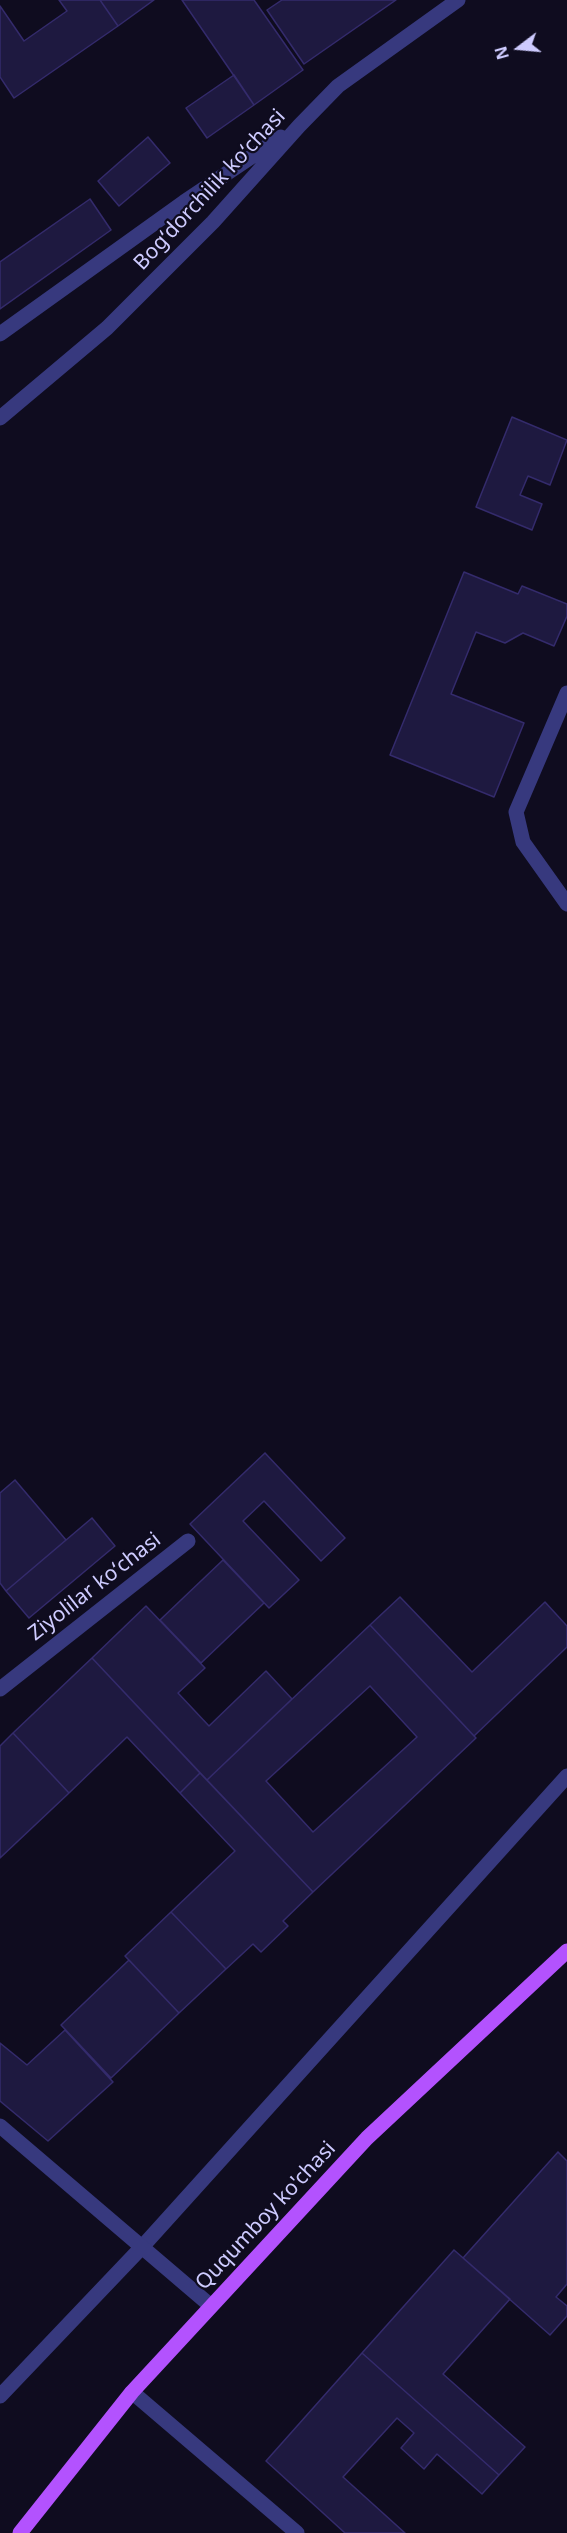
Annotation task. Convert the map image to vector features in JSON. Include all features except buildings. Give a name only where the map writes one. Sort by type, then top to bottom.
[{"type":"main road","name":"Ququmboy ko'chasi","points":[[20,2533],[132,2392],[367,2138],[567,1951]]},
{"type":"street","name":"Bogʻdorchilik koʻchasi","points":[[0,418],[107,328],[213,222],[298,126],[338,86],[458,0]]},
{"type":"street","points":[[0,334],[184,202],[298,126]]},
{"type":"street","points":[[567,693],[516,812],[523,842],[567,904]]},
{"type":"street","name":"Ziyolilar koʻchasi","points":[[0,1689],[188,1540]]},
{"type":"street","points":[[0,2396],[142,2247],[567,1776]]},
{"type":"street","points":[[0,2126],[211,2306]]},
{"type":"street","points":[[132,2392],[297,2533]]}]
